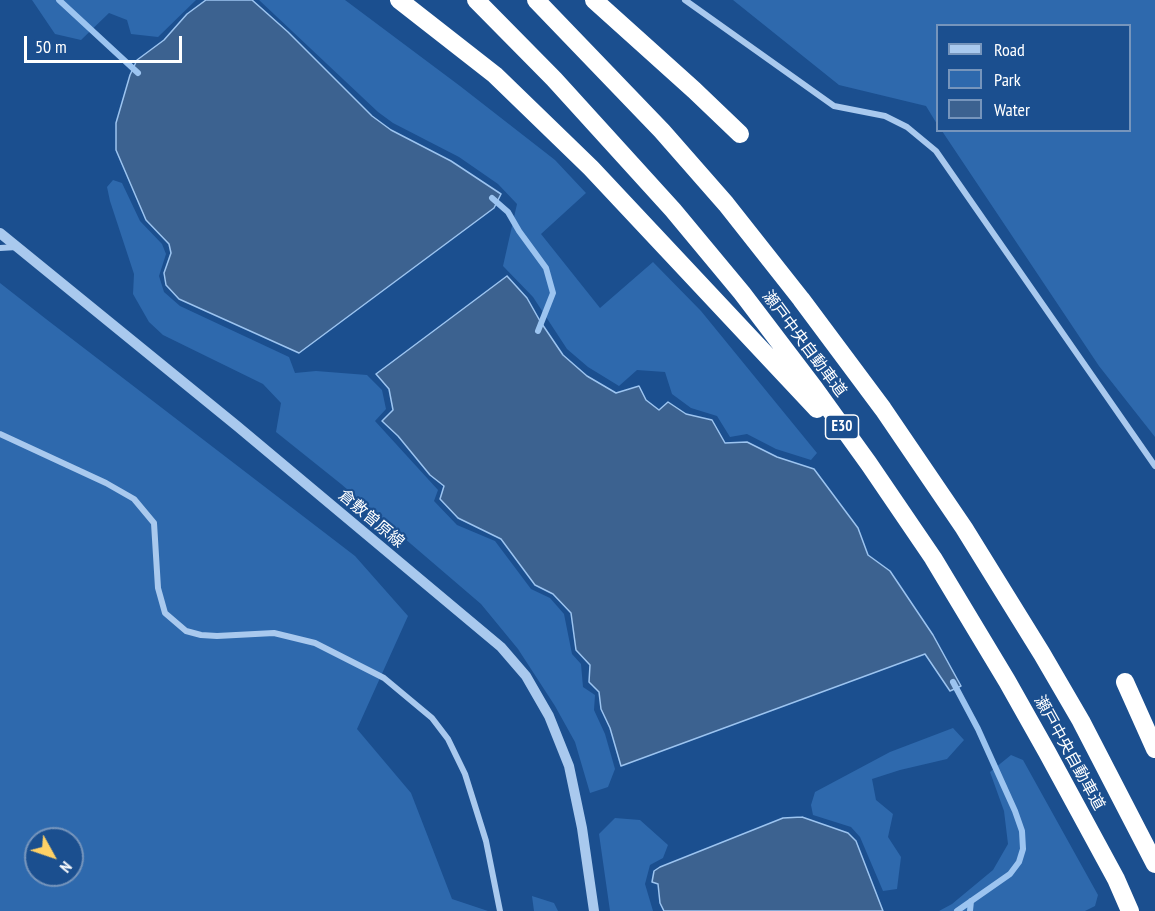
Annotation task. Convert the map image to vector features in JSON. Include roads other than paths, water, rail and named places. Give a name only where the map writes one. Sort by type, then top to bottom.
[{"type":"highway","points":[[399,0],[495,75],[591,168],[869,464]]},
{"type":"highway","name":"瀬戸中央自動車道","points":[[476,0],[554,79],[673,210],[742,293],[869,464],[933,558],[1007,681],[1053,761],[1116,879],[1130,911]]},
{"type":"highway","name":"瀬戸中央自動車道","points":[[536,0],[654,122],[726,204],[883,409],[964,528],[1042,654],[1081,721],[1155,864]]},
{"type":"highway","points":[[594,0],[740,134]]},
{"type":"highway","points":[[1125,682],[1155,749]]},
{"type":"street","points":[[685,0],[834,106],[885,116],[907,127],[936,151],[1155,466]]},
{"type":"street","name":"倉敷曽原線","points":[[0,233],[246,433],[501,647],[526,676],[549,716],[569,766],[582,828],[594,911]]},
{"type":"street","points":[[0,248],[17,247]]},
{"type":"street","points":[[0,434],[106,483],[134,499],[154,523],[158,588],[165,613],[186,631],[217,636],[274,633],[315,643],[384,678],[432,718],[448,739],[465,774],[486,841],[500,911]]},
{"type":"water","points":[[206,0],[252,0],[288,32],[372,116],[391,130],[451,161],[501,194],[494,208],[299,353],[179,299],[166,285],[164,273],[171,253],[169,244],[146,220],[116,150],[116,123],[130,75],[137,60],[164,40],[187,14]]},
{"type":"water","points":[[507,276],[527,298],[563,355],[587,376],[616,393],[639,386],[646,400],[659,410],[668,402],[686,414],[712,420],[725,443],[747,442],[777,457],[814,469],[858,528],[868,555],[890,571],[933,635],[961,686],[950,691],[925,654],[621,766],[610,728],[601,709],[599,692],[589,682],[590,665],[576,650],[571,613],[553,594],[535,585],[501,539],[458,518],[440,499],[444,486],[430,475],[398,436],[382,421],[393,410],[389,389],[376,374]]},
{"type":"water","points":[[802,817],[848,833],[856,841],[883,911],[664,911],[660,903],[658,884],[652,882],[654,871],[783,818]]},
{"type":"waterway","points":[[59,0],[138,73]]},
{"type":"waterway","points":[[492,198],[508,212],[546,268],[553,293],[538,331]]},
{"type":"waterway","points":[[953,682],[978,729],[1015,811],[1022,831],[1023,849],[1019,862],[1010,874],[957,911]]},
{"type":"waterway","points":[[970,911],[971,901]]}]
